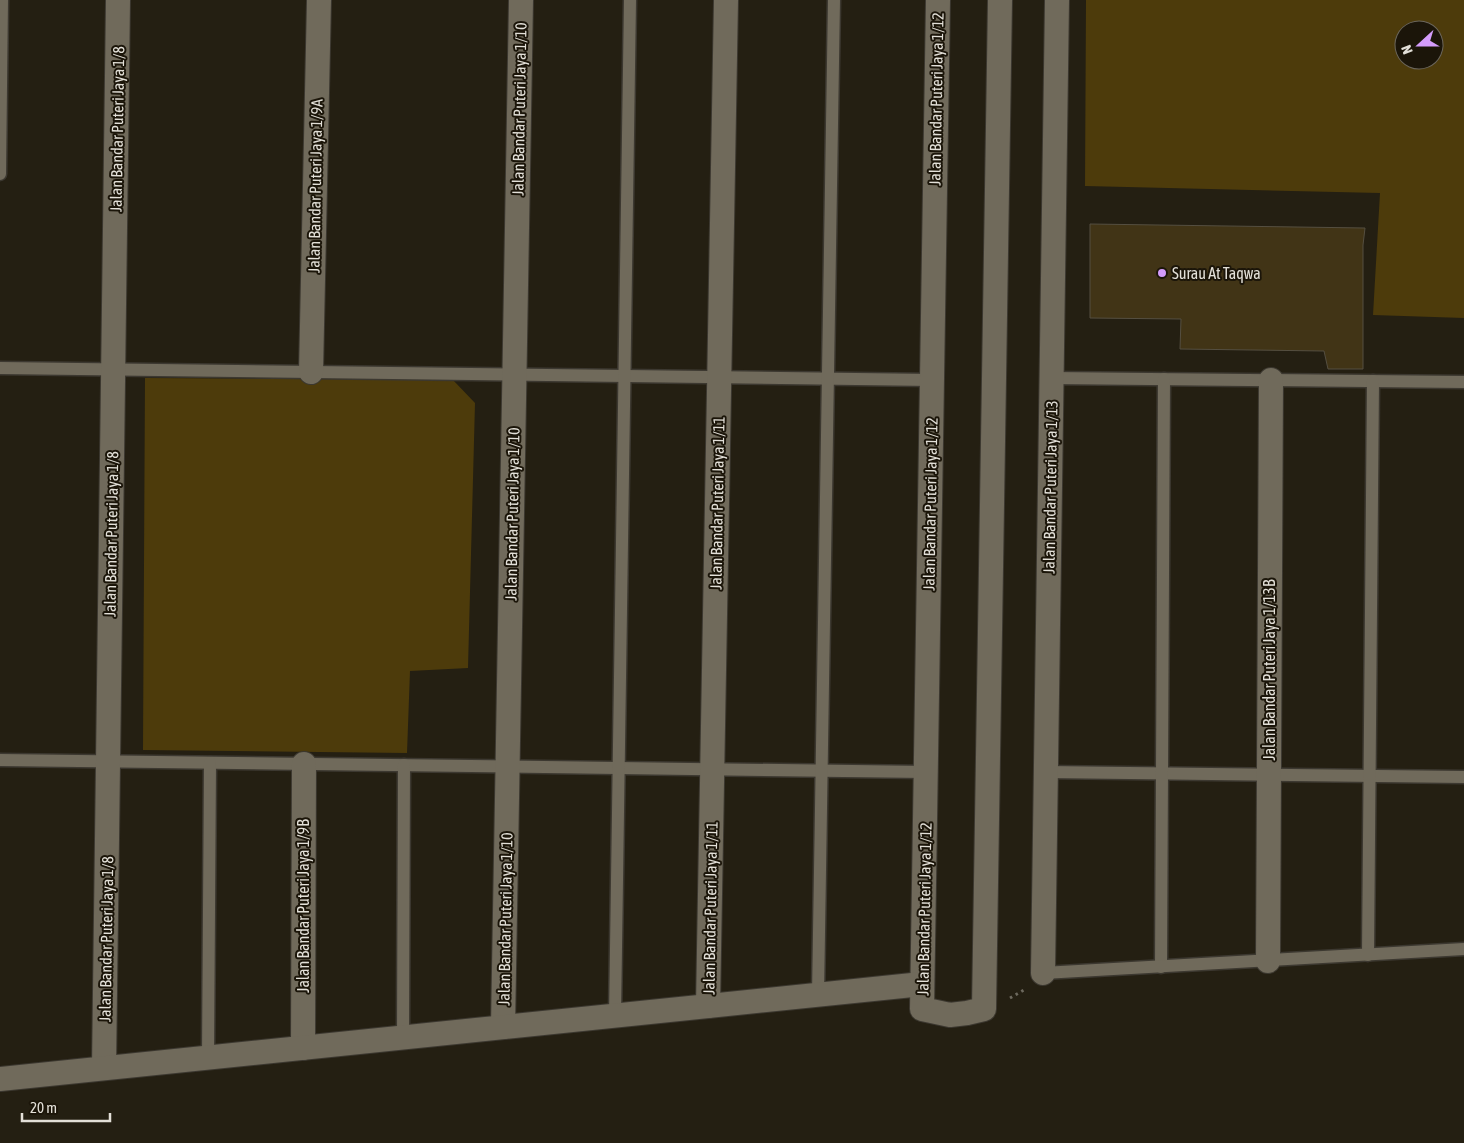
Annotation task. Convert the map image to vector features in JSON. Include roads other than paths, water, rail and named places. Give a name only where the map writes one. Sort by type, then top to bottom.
[{"type":"street","name":"Jalan Bandar Puteri Jaya 1/8","points":[[104,1068],[118,0]]},
{"type":"street","name":"Jalan Bandar Puteri Jaya 1/9A","points":[[311,372],[318,0]]},
{"type":"street","name":"Jalan Bandar Puteri Jaya 1/10","points":[[503,1027],[521,0]]},
{"type":"street","name":"Jalan Bandar Puteri Jaya 1/11","points":[[708,1006],[726,0]]},
{"type":"street","name":"Jalan Bandar Puteri Jaya 1/12","points":[[938,0],[922,1009],[950,1015],[984,1009],[1000,0]]},
{"type":"street","name":"Jalan Bandar Puteri Jaya 1/13","points":[[1043,973],[1057,0]]},
{"type":"street","name":"Jalan Bandar Puteri Jaya 1/13B","points":[[1268,961],[1271,380]]},
{"type":"street","name":"Jalan Bandar Puteri Jaya 1/9B","points":[[303,1048],[304,764]]},
{"type":"street","points":[[0,1079],[922,984]]},
{"type":"lane","points":[[0,174],[2,0]]},
{"type":"lane","points":[[615,1016],[630,0]]},
{"type":"lane","points":[[818,995],[834,0]]},
{"type":"lane","points":[[0,368],[932,380]]},
{"type":"lane","points":[[1051,378],[1464,382]]},
{"type":"lane","points":[[1161,967],[1164,379]]},
{"type":"lane","points":[[1368,955],[1373,381]]},
{"type":"lane","points":[[0,760],[926,772]]},
{"type":"lane","points":[[208,1057],[210,763]]},
{"type":"lane","points":[[403,1038],[404,766]]},
{"type":"lane","points":[[1046,772],[1464,777]]},
{"type":"lane","points":[[1043,973],[1464,949]]},
{"type":"place","name":"Surau At Taqwa","points":[[1162,273]]}]
